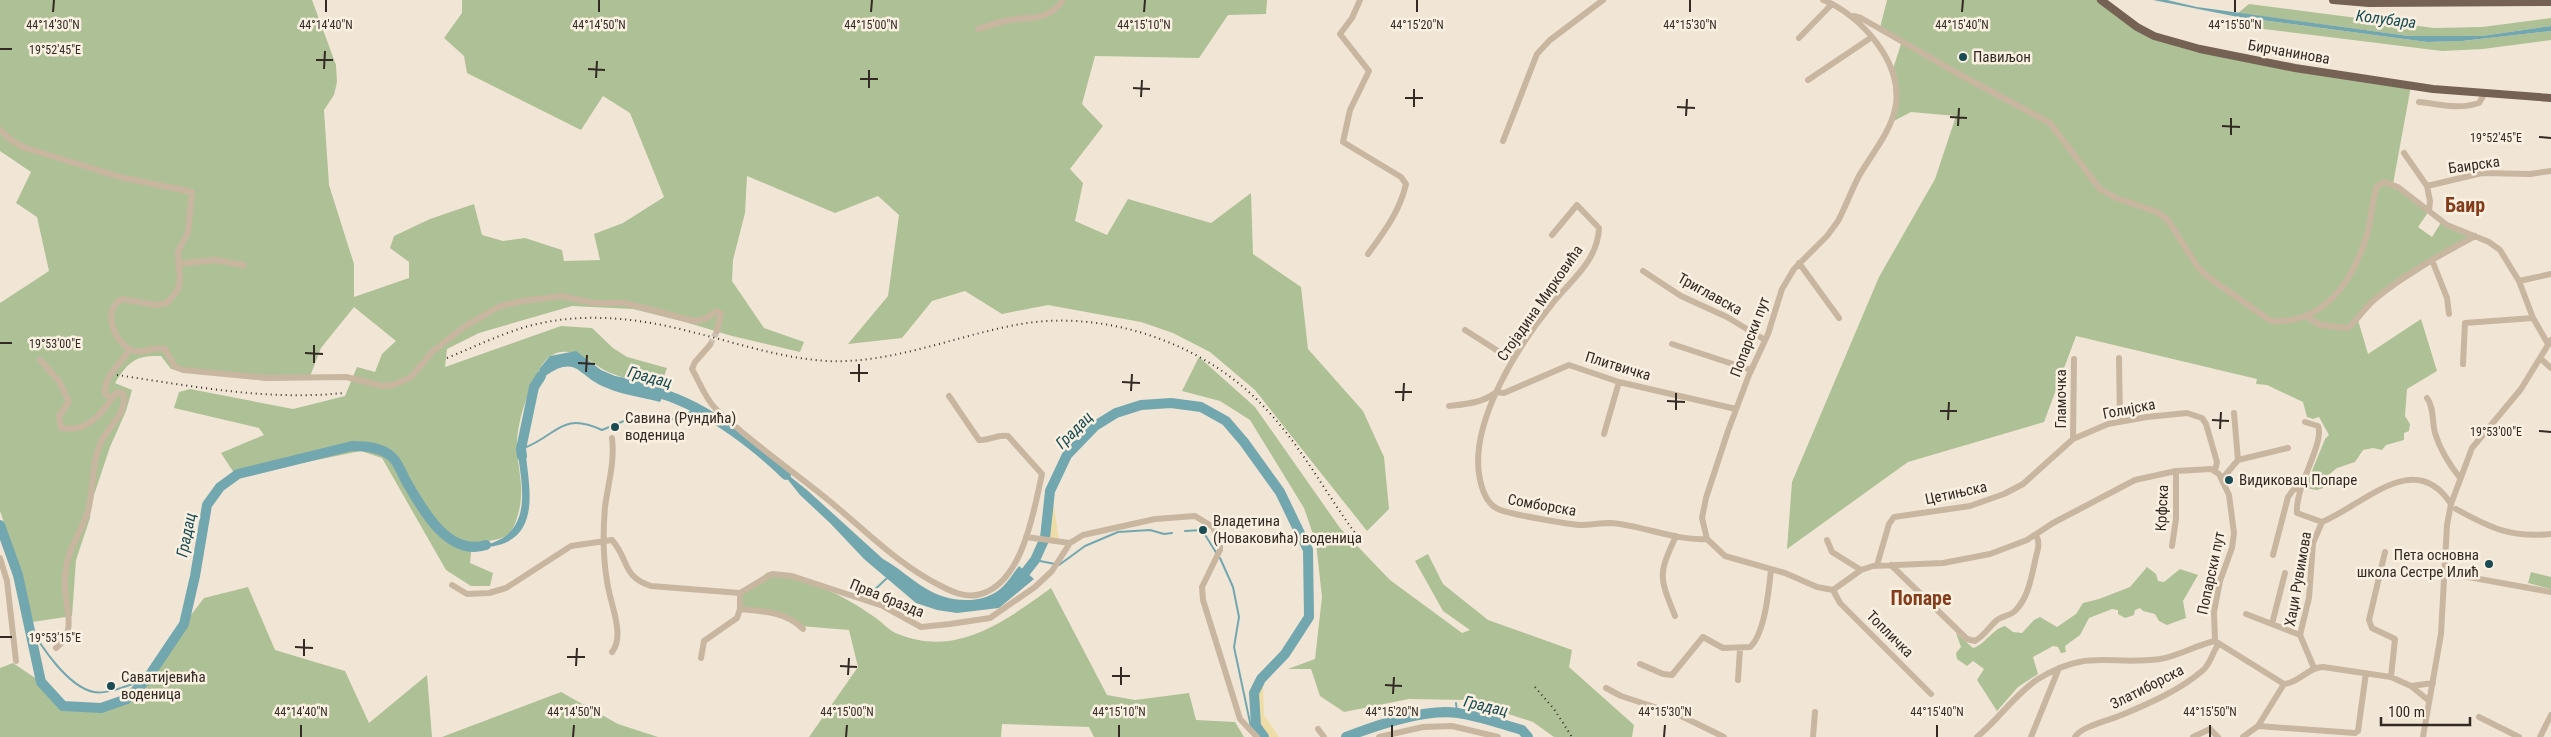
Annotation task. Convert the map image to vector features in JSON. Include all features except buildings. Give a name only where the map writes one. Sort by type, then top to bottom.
[{"type":"main road","name":"Бирчанинова","points":[[2101,0],[2137,27],[2172,43],[2314,71],[2433,89],[2551,98]]},
{"type":"main road","points":[[2333,0],[2370,3],[2551,2]]},
{"type":"street","points":[[978,29],[1006,20],[1049,15],[1063,0]]},
{"type":"street","points":[[1360,0],[1352,18],[1340,34],[1369,71],[1350,110],[1343,142],[1401,177],[1406,184],[1403,199],[1390,225],[1368,254]]},
{"type":"street","points":[[1503,141],[1537,54],[1550,40],[1603,0]]},
{"type":"street","name":"Попарски пут","points":[[1707,539],[1703,524],[1704,507],[1736,408],[1765,340],[1782,289],[1799,263],[1827,236],[1838,221],[1855,183],[1894,115],[1896,103],[1894,80],[1889,64],[1872,37],[1853,16],[1822,0]]},
{"type":"street","points":[[1799,38],[1832,4]]},
{"type":"street","points":[[1853,16],[1861,18],[2050,123],[2100,189],[2116,198],[2157,212],[2168,220],[2208,278],[2271,321],[2282,322],[2307,316],[2330,302],[2350,275],[2367,237],[2372,201],[2377,186],[2384,182],[2393,184],[2448,225],[2489,242],[2500,250],[2519,282],[2533,318],[2550,342],[2515,398],[2472,448],[2460,478],[2447,530],[2440,634],[2433,683],[2428,700],[2424,737]]},
{"type":"street","points":[[1808,80],[1872,37]]},
{"type":"street","points":[[2419,102],[2455,107],[2466,106],[2479,103],[2485,93]]},
{"type":"street","points":[[0,130],[12,141],[26,148],[120,176],[192,192],[189,226],[178,252],[180,280],[178,290],[167,303],[145,304],[122,299],[111,308],[111,320],[115,331],[130,350],[165,349],[175,367],[182,370],[267,378],[346,377],[382,386],[402,383],[410,378],[433,351],[456,333],[500,306],[523,300],[562,296],[594,303],[625,303],[694,321],[706,319],[717,311],[721,314],[717,331]]},
{"type":"street","points":[[2404,153],[2427,186],[2429,212]]},
{"type":"street","name":"Баирска","points":[[2427,186],[2482,173],[2526,174],[2551,171]]},
{"type":"street","name":"Стојадина Мирковића","points":[[1496,392],[1512,360],[1552,303],[1583,269],[1596,244],[1598,226],[1577,205],[1552,235]]},
{"type":"street","points":[[2307,316],[2320,324],[2348,328],[2358,320],[2373,301],[2432,260],[2475,236]]},
{"type":"street","points":[[178,264],[215,260],[244,265]]},
{"type":"street","points":[[2432,260],[2447,298],[2449,314]]},
{"type":"street","points":[[1799,263],[1839,318]]},
{"type":"street","name":"Триглавска","points":[[1643,271],[1682,296],[1727,317],[1765,340]]},
{"type":"street","points":[[2519,282],[2551,274]]},
{"type":"street","points":[[2463,364],[2465,323],[2533,318]]},
{"type":"street","points":[[1464,330],[1512,360]]},
{"type":"street","points":[[1672,344],[1751,370]]},
{"type":"street","points":[[710,345],[695,362],[692,369],[714,406],[885,548],[920,574],[942,587],[967,596],[982,594],[993,588],[1015,563],[1028,537],[1042,474],[1008,436],[999,435],[989,441],[979,440],[949,396]]},
{"type":"street","points":[[112,398],[105,394],[106,382],[113,369],[130,350]]},
{"type":"street","points":[[2119,358],[2120,422]]},
{"type":"street","points":[[2540,358],[2551,368]]},
{"type":"street","name":"Гламочка","points":[[2073,439],[2074,359]]},
{"type":"street","points":[[40,360],[59,381],[69,402],[59,416],[61,428],[68,429],[95,422],[112,398],[119,392],[123,393],[124,404],[102,441],[92,480],[88,510],[71,549],[64,585],[69,629],[65,641],[56,648]]},
{"type":"street","name":"Плитвичка","points":[[1449,406],[1488,399],[1496,392],[1504,393],[1565,366],[1575,366],[1619,382],[1736,408]]},
{"type":"street","points":[[1604,434],[1619,382]]},
{"type":"street","name":"Сомборска","points":[[1496,392],[1485,424],[1477,457],[1482,490],[1491,505],[1503,511],[1579,525],[1610,523],[1676,536],[1707,539]]},
{"type":"street","points":[[2427,398],[2431,404],[2437,440],[2448,462],[2460,478]]},
{"type":"street","name":"Голијска","points":[[2023,484],[2073,439],[2097,428],[2120,422],[2182,412],[2198,416],[2206,424],[2216,462],[2215,471]]},
{"type":"street","points":[[2234,413],[2238,460]]},
{"type":"street","points":[[2305,422],[2318,426],[2321,433],[2299,490],[2297,513],[2322,522]]},
{"type":"street","points":[[612,438],[614,454],[605,509],[606,540],[604,561],[617,632],[617,646],[612,652]]},
{"type":"street","points":[[2222,480],[2238,460],[2288,448]]},
{"type":"street","points":[[1707,539],[1718,551],[1728,557],[1833,590],[1861,570],[1877,565],[1966,560],[2013,546],[2128,482],[2176,472],[2206,469],[2215,471]]},
{"type":"street","name":"Попарски пут","points":[[2215,471],[2222,480],[2231,503],[2234,533],[2232,548],[2219,590],[2213,625],[2216,643]]},
{"type":"street","name":"Крфска","points":[[2172,546],[2176,519],[2176,472]]},
{"type":"street","name":"Хаџи Рувимова","points":[[2314,668],[2300,635],[2309,598],[2314,544],[2322,522],[2347,511],[2382,489],[2407,478],[2419,479],[2434,484],[2454,506]]},
{"type":"street","name":"Цетињска","points":[[1877,565],[1892,519],[1897,516],[1970,506],[2004,494],[2023,484]]},
{"type":"street","points":[[2273,555],[2288,497],[2294,489],[2299,490]]},
{"type":"street","points":[[2454,506],[2499,531],[2516,534],[2551,534]]},
{"type":"street","name":"Прва бразда","points":[[740,593],[772,574],[792,576],[883,606],[921,627],[990,618],[1035,587],[1052,571],[1070,543],[1083,535],[1097,530],[1155,519],[1195,516],[1213,527],[1218,534],[1220,550],[1202,586],[1203,600],[1240,719],[1257,737]]},
{"type":"street","points":[[1891,565],[1967,639],[1975,641],[1992,628],[1998,619],[2015,611],[2023,599],[2032,577],[2038,547],[2039,541],[2036,534]]},
{"type":"street","points":[[1675,616],[1663,587],[1661,573],[1676,536]]},
{"type":"street","points":[[1028,537],[1070,543]]},
{"type":"street","points":[[452,585],[468,594],[489,593],[506,588],[571,546],[612,540],[618,546],[630,575],[640,582],[651,586],[740,593],[740,609],[737,618],[704,641],[701,658]]},
{"type":"street","points":[[1827,540],[1829,550],[1835,556],[1854,564],[1861,570]]},
{"type":"street","points":[[2385,552],[2369,620],[2372,628],[2395,639],[2391,677]]},
{"type":"street","points":[[0,558],[7,581],[16,662]]},
{"type":"street","points":[[1640,664],[1662,674],[1672,675],[1703,637],[1724,648],[1740,649],[1750,647],[1757,637],[1768,602],[1771,570]]},
{"type":"street","points":[[2272,624],[2284,573]]},
{"type":"street","points":[[2452,574],[2551,592]]},
{"type":"street","name":"Топличка","points":[[1833,590],[1840,603],[1931,694]]},
{"type":"street","points":[[740,609],[764,611],[788,617],[803,629]]},
{"type":"street","points":[[2246,614],[2300,635]]},
{"type":"street","points":[[1977,737],[2025,688],[2058,668],[2085,660],[2166,658],[2216,643],[2261,668],[2284,684]]},
{"type":"street","name":"Златиборска","points":[[2075,737],[2081,730],[2122,715],[2160,697],[2197,675],[2207,666],[2216,643]]},
{"type":"street","points":[[1738,680],[1740,649]]},
{"type":"street","points":[[2243,737],[2258,726],[2284,684],[2293,682],[2314,668],[2323,667],[2391,677],[2412,686],[2428,700]]},
{"type":"street","points":[[2031,737],[2058,668]]},
{"type":"street","points":[[2258,726],[2356,733],[2366,673]]},
{"type":"street","points":[[2412,686],[2433,683]]},
{"type":"street","points":[[1606,688],[1621,696],[1679,715],[1724,737]]},
{"type":"street","points":[[1813,737],[1815,712]]},
{"type":"street","points":[[2540,737],[2551,715]]},
{"type":"street","points":[[2480,717],[2519,737]]},
{"type":"street","points":[[1379,737],[1423,727],[1452,726],[1498,737]]},
{"type":"street","points":[[1318,729],[1324,737]]},
{"type":"street","points":[[2193,737],[2210,729],[2218,737]]},
{"type":"street","points":[[2292,729],[2292,737]]},
{"type":"green space","points":[[0,0],[312,0],[336,65],[337,82],[334,95],[324,110],[329,185],[354,264],[354,297],[409,278],[409,262],[390,248],[394,236],[430,219],[474,204],[482,235],[503,241],[525,238],[562,250],[564,261],[600,260],[594,234],[623,223],[664,197],[630,113],[603,96],[581,130],[467,73],[464,56],[444,38],[462,13],[462,0],[1267,0],[1266,14],[1228,15],[1199,58],[1095,56],[1082,104],[1103,126],[1070,169],[1083,183],[1075,221],[1107,235],[1128,199],[1211,223],[1251,193],[1253,254],[1301,287],[1308,349],[1363,411],[1384,457],[1389,509],[1367,531],[1255,390],[1210,352],[1173,333],[1141,322],[1048,305],[1002,314],[965,291],[932,301],[902,338],[848,344],[888,296],[899,215],[878,196],[835,213],[747,176],[745,213],[733,260],[732,281],[764,328],[804,342],[800,352],[633,309],[572,306],[479,333],[447,349],[445,367],[561,326],[592,328],[613,348],[627,357],[667,368],[661,385],[619,376],[583,356],[569,352],[557,353],[546,360],[540,368],[530,390],[519,424],[517,454],[521,496],[516,521],[511,531],[503,538],[472,543],[470,563],[493,573],[490,586],[471,586],[446,570],[382,458],[361,451],[257,472],[238,479],[221,453],[264,435],[259,428],[174,408],[179,392],[190,389],[293,409],[345,396],[357,367],[375,372],[382,354],[396,341],[354,307],[321,348],[309,379],[268,381],[171,369],[161,356],[145,357],[128,365],[115,383],[132,390],[91,504],[90,518],[76,560],[72,616],[32,622],[16,557],[0,511],[0,303],[49,271],[37,217],[16,203],[31,172],[0,151]]},
{"type":"green space","points":[[1887,0],[2101,0],[2137,27],[2172,43],[2411,86],[2393,184],[2429,211],[2418,227],[2432,237],[2442,221],[2475,236],[2373,301],[2358,320],[2368,354],[2421,319],[2437,371],[2407,389],[2405,416],[2410,424],[2409,431],[2404,433],[2404,440],[2386,445],[2382,450],[2373,448],[2363,450],[2355,462],[2337,468],[2326,477],[2323,488],[2317,490],[2305,488],[2325,439],[2329,435],[2319,417],[2313,419],[2307,417],[2303,402],[2267,385],[2256,384],[2257,379],[2076,336],[2044,422],[1908,462],[1787,549],[1792,482],[1879,277],[1935,179],[1956,116],[1911,112],[1890,123],[1895,109],[1892,72],[1902,41],[1880,28]]},
{"type":"green space","points":[[2249,4],[2434,28],[2482,27],[2551,18],[2551,26],[2482,36],[2444,38],[2409,36],[2238,13]]},
{"type":"green space","points":[[2238,17],[2427,42],[2462,41],[2551,31],[2551,40],[2483,49],[2442,51],[2248,27]]},
{"type":"green space","points":[[1199,357],[1255,407],[1340,528],[1390,580],[1462,633],[1470,630],[1443,611],[1415,561],[1428,554],[1443,584],[1488,620],[1572,650],[1569,667],[1634,725],[1632,737],[1554,737],[1533,722],[1466,700],[1409,699],[1344,712],[1320,696],[1311,669],[1288,669],[1315,659],[1322,597],[1316,543],[1304,508],[1250,420],[1220,401],[1182,391]]},
{"type":"green space","points":[[2147,567],[2156,574],[2158,581],[2164,582],[2180,569],[2198,575],[2183,601],[2186,618],[2167,625],[2159,621],[2155,614],[2143,611],[2140,608],[2135,610],[2134,615],[2125,618],[2118,614],[2118,610],[2112,609],[2089,618],[2080,635],[2065,646],[2066,652],[2061,653],[2058,647],[2053,646],[2033,657],[2038,674],[2018,687],[1997,711],[1977,680],[1984,669],[1973,661],[1967,666],[1957,659],[1956,653],[1961,647],[1956,633],[1973,648],[1982,643],[1996,630],[2005,626],[2013,632],[2022,633],[2034,620],[2040,617],[2057,627],[2076,614],[2083,603],[2130,587]]},
{"type":"green space","points":[[768,572],[796,578],[836,594],[861,608],[891,631],[898,634],[920,640],[940,642],[960,639],[998,623],[1051,588],[1107,695],[1135,700],[1189,693],[1196,720],[1235,722],[1244,737],[1094,737],[1089,727],[1002,724],[1001,737],[809,737],[858,667],[849,630],[800,626],[788,617],[740,609],[740,593]]},
{"type":"green space","points":[[2531,572],[2551,577],[2551,589],[2528,583]]},
{"type":"green space","points":[[248,587],[275,650],[345,671],[369,723],[427,675],[432,737],[0,737],[0,668],[13,663],[41,682],[63,706],[102,708],[127,699],[147,679],[204,598]]},
{"type":"green space","points":[[561,692],[618,724],[658,737],[442,737]]},
{"type":"sand","points":[[1054,506],[1059,541],[1045,538],[1048,507]]},
{"type":"sand","points":[[1261,679],[1264,715],[1279,737],[1264,737],[1256,723],[1254,701]]},
{"type":"water","points":[[2153,0],[2167,0],[2197,7],[2409,36],[2482,36],[2551,26],[2551,31],[2462,41],[2427,42],[2238,17]]},
{"type":"water","points":[[576,351],[601,370],[615,376],[668,386],[660,402],[613,390],[591,380],[577,369],[565,367],[553,371],[534,387],[540,368],[550,356]]},
{"type":"water","points":[[525,443],[530,499],[524,525],[517,535],[505,543],[474,549],[504,537],[515,526],[522,504],[517,444]]},
{"type":"water","points":[[777,466],[807,490],[883,559],[920,584],[942,596],[952,599],[972,600],[991,595],[1002,588],[1019,566],[1034,579],[999,608],[957,613],[937,610],[916,603],[864,559],[800,495]]},
{"type":"waterway","name":"Градац","points":[[522,456],[521,449],[534,387],[541,376]]},
{"type":"waterway","name":"Градац","points":[[651,391],[687,404],[723,424],[757,449],[786,475]]},
{"type":"waterway","name":"Градац","points":[[1017,583],[1035,560],[1045,538],[1050,491],[1067,455],[1095,426],[1116,413],[1141,405],[1171,403],[1201,407],[1226,421],[1244,442],[1280,492],[1308,550],[1309,617],[1285,654],[1261,679],[1254,693],[1256,726],[1264,737]]},
{"type":"waterway","points":[[524,448],[568,424],[577,423],[602,430],[636,416],[662,423],[696,410]]},
{"type":"waterway","name":"Градац","points":[[0,525],[18,575],[41,682],[63,706],[101,708],[127,699],[147,679],[184,624],[195,576],[207,505],[220,487],[238,474],[352,446],[378,449],[394,459],[428,517],[448,537],[460,544],[472,547],[486,545]]},
{"type":"waterway","points":[[1059,565],[1085,546],[1118,532],[1150,530],[1164,534],[1172,533]]},
{"type":"waterway","points":[[1185,531],[1202,530],[1217,554]]},
{"type":"waterway","name":"Градац","points":[[0,536],[7,542]]},
{"type":"waterway","points":[[1220,558],[1233,587],[1239,617],[1234,647],[1251,727]]},
{"type":"waterway","points":[[1035,560],[1055,564]]},
{"type":"waterway","points":[[860,593],[869,595],[887,578]]},
{"type":"waterway","points":[[27,623],[55,664],[64,674],[84,688],[94,692],[106,692],[147,679]]},
{"type":"waterway","points":[[1456,703],[1457,713]]},
{"type":"waterway","name":"Градац","points":[[1346,737],[1372,727],[1416,715],[1445,712],[1466,714],[1490,720],[1522,730],[1528,737]]},
{"type":"tunnel","points":[[710,345],[717,331]]},
{"type":"railway","points":[[447,358],[513,331],[556,320],[578,318],[622,319],[644,322],[792,357],[827,361],[852,361],[901,354],[1021,324],[1054,321],[1088,322],[1121,327],[1154,337],[1186,350],[1242,386],[1279,423],[1355,533]]},
{"type":"railway","points":[[117,375],[201,388],[258,394],[315,395],[343,393]]},
{"type":"railway","points":[[1535,687],[1554,709],[1572,737]]},
{"type":"place","name":"Павиљон","points":[[1963,57]]},
{"type":"place","name":"Савина (Рундића) воденица","points":[[615,427]]},
{"type":"place","name":"Видиковац Попаре","points":[[2229,480]]},
{"type":"place","name":"Владетина (Новаковића) воденица","points":[[1203,530]]},
{"type":"place","name":"Пета основна школа Сестре Илић","points":[[2489,564]]},
{"type":"place","name":"Саватијевића воденица","points":[[111,686]]},
{"type":"district","name":"Баир","points":[[2465,205]]},
{"type":"district","name":"Попаре","points":[[1921,598]]},
{"type":"water label","name":"Колубара","points":[[2386,19]]}]
